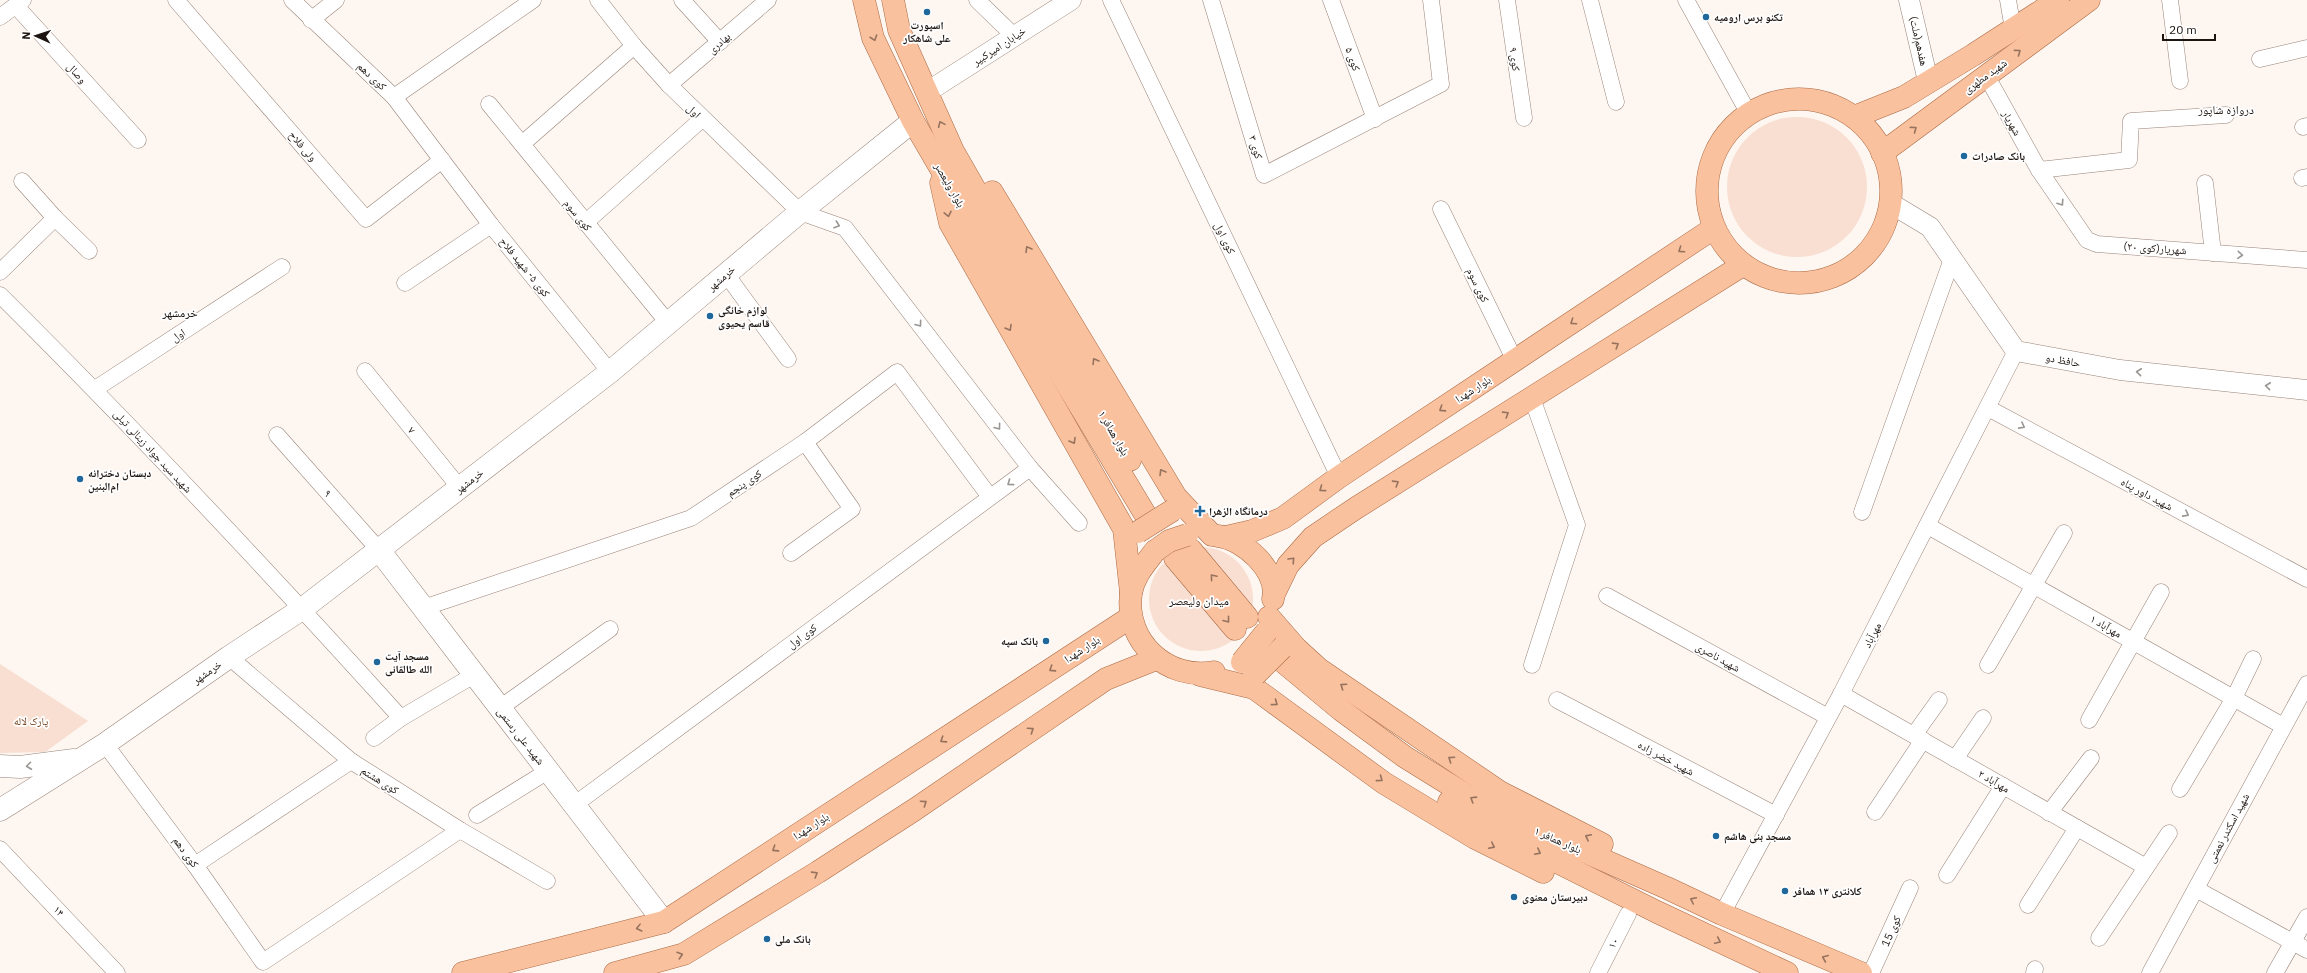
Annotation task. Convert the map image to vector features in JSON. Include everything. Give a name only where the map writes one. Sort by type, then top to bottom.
[{"type":"main road","name":"بلوار ولیعصر","points":[[864,0],[873,38],[913,121],[945,157],[1061,358]]},
{"type":"main road","name":"بلوار ولیعصر","points":[[893,0],[899,30],[927,92],[945,157]]},
{"type":"main road","name":"شهید مطهری","points":[[1854,117],[1904,96],[2013,30],[2058,0]]},
{"type":"main road","name":"شهید مطهری","points":[[1882,153],[2089,0]]},
{"type":"main road","points":[[1785,100],[1809,100],[1833,105],[1854,117],[1875,139],[1882,153],[1890,177],[1890,203],[1884,226],[1872,247],[1855,264],[1834,277],[1811,283],[1787,283],[1764,277],[1743,265],[1726,248],[1714,228],[1707,205],[1707,181],[1713,157],[1725,136],[1749,114],[1762,106],[1785,100]]},
{"type":"main road","name":"خرمشهر","points":[[0,810],[105,744],[229,657],[302,609],[610,372],[669,324],[800,212],[913,121]]},
{"type":"main road","points":[[945,157],[950,223],[1153,517],[1219,536],[1257,556],[1267,568],[1273,583],[1274,594]]},
{"type":"main road","points":[[945,157],[996,196],[1153,517],[1131,593],[1131,617],[1140,640],[1156,659],[1177,670],[1200,675],[1250,675],[1284,656],[1268,624]]},
{"type":"main road","name":"بلوار شهدا","points":[[1219,536],[1252,531],[1283,518],[1339,476],[1714,228]]},
{"type":"main road","points":[[1250,675],[1268,624],[1274,594],[1288,565],[1313,537],[1356,508],[1743,265]]},
{"type":"main road","name":"بلوار همافر ۱","points":[[1061,358],[1153,517]]},
{"type":"main road","points":[[1184,548],[1219,536]]},
{"type":"main road","points":[[1131,593],[1138,572],[1155,551],[1169,541],[1184,548],[1241,623]]},
{"type":"main road","name":"شهید علی رستمی","points":[[379,550],[664,922]]},
{"type":"main road","name":"بلوار شهدا","points":[[463,973],[507,967],[664,922],[1131,617]]},
{"type":"main road","name":"بلوار همافر ۱","points":[[1284,656],[1341,710],[1405,757],[1492,811],[1667,888],[1722,914],[1861,973]]},
{"type":"main road","name":"بلوار همافر ۱","points":[[1284,656],[1332,720],[1397,768],[1485,826],[1657,912],[1759,967],[1786,973]]},
{"type":"main road","points":[[615,973],[684,954],[882,831],[1106,679],[1156,659]]},
{"type":"main road","points":[[1200,675],[1224,670],[1250,675],[1384,782],[1475,838],[1628,914],[1657,912]]},
{"type":"main road","points":[[0,766],[20,767],[81,759]]},
{"type":"street","name":"ولی فلاح","points":[[176,0],[366,219],[442,160]]},
{"type":"street","name":"کوی دهم","points":[[292,0],[311,20],[394,97],[442,160]]},
{"type":"street","points":[[311,20],[336,0]]},
{"type":"street","points":[[394,97],[533,0]]},
{"type":"street","name":"اول","points":[[598,0],[634,46],[669,85],[702,119],[800,212]]},
{"type":"street","points":[[682,0],[720,42]]},
{"type":"street","name":"بهادری","points":[[669,85],[768,0]]},
{"type":"street","points":[[977,0],[1014,36]]},
{"type":"street","name":"خیابان امیرکبیر","points":[[927,92],[1071,0]]},
{"type":"street","name":"کوی اول","points":[[1111,0],[1339,476]]},
{"type":"street","name":"کوی ۳","points":[[1211,0],[1264,175],[1375,119]]},
{"type":"street","name":"کوی ۵","points":[[1331,0],[1375,119]]},
{"type":"street","points":[[1375,119],[1441,84],[1432,0]]},
{"type":"street","name":"کوی ۹","points":[[1507,0],[1524,118]]},
{"type":"street","points":[[1590,0],[1616,102]]},
{"type":"street","points":[[1686,0],[1749,114]]},
{"type":"street","name":"هفدهم(ملت)","points":[[1909,0],[1928,81]]},
{"type":"street","points":[[2008,0],[2013,30]]},
{"type":"street","points":[[2170,0],[2180,81]]},
{"type":"street","points":[[0,17],[20,3]]},
{"type":"street","name":"وصال","points":[[20,3],[138,140]]},
{"type":"street","points":[[522,144],[634,46]]},
{"type":"street","points":[[2260,59],[2307,48]]},
{"type":"street","name":"شهریار","points":[[1986,75],[2039,170]]},
{"type":"street","name":"کوی سوم","points":[[489,104],[585,224],[669,324]]},
{"type":"street","points":[[2039,170],[2129,160],[2131,121],[2226,115]]},
{"type":"street","points":[[585,224],[702,119]]},
{"type":"street","name":"کوی ۵- شهید فلاح","points":[[442,160],[491,225],[610,372]]},
{"type":"street","name":"شهریار(کوی ۲۰)","points":[[2039,170],[2087,240],[2097,244],[2307,260]]},
{"type":"street","points":[[22,181],[55,218],[89,251]]},
{"type":"street","points":[[2205,183],[2214,252]]},
{"type":"street","points":[[1890,203],[1930,227],[2016,351]]},
{"type":"street","name":"کوی سوم","points":[[1441,209],[1515,361]]},
{"type":"street","points":[[800,212],[845,228],[1030,468],[1079,523]]},
{"type":"street","points":[[0,272],[55,218]]},
{"type":"street","points":[[405,283],[491,225]]},
{"type":"street","points":[[1862,512],[1952,258]]},
{"type":"street","name":"اول","points":[[95,389],[282,267]]},
{"type":"street","points":[[726,274],[788,359]]},
{"type":"street","name":"شهید سید جواد زینالی تیلی","points":[[0,296],[95,389],[302,609],[401,718]]},
{"type":"street","name":"حافظ دو","points":[[2016,351],[2120,370],[2307,390]]},
{"type":"street","name":"مهرآباد","points":[[1722,914],[1841,694],[2016,351]]},
{"type":"street","name":"۷","points":[[365,371],[460,488]]},
{"type":"street","name":"کوی پنجم","points":[[423,608],[691,518],[805,442],[897,372],[990,497]]},
{"type":"street","points":[[1532,398],[1577,525],[1532,665]]},
{"type":"street","name":"شهید داور پناه","points":[[1988,408],[2307,579]]},
{"type":"street","name":"۹","points":[[277,435],[379,550]]},
{"type":"street","points":[[791,553],[852,509],[805,442]]},
{"type":"street","name":"کوی اول","points":[[574,805],[1030,468]]},
{"type":"street","name":"مهرآباد ۱","points":[[1928,526],[2283,726]]},
{"type":"street","points":[[1988,665],[2064,533]]},
{"type":"street","points":[[2089,720],[2162,592]]},
{"type":"street","name":"شهید ناصری","points":[[1607,596],[1828,717]]},
{"type":"street","points":[[500,708],[610,629]]},
{"type":"street","name":"کوی هشتم","points":[[229,657],[351,761],[460,830],[547,881]]},
{"type":"street","points":[[2180,789],[2234,698],[2253,659]]},
{"type":"street","points":[[374,738],[401,718],[474,675]]},
{"type":"street","name":"شهید اسکندر نعمتی","points":[[2150,973],[2307,684]]},
{"type":"street","name":"مهرآباد ۲","points":[[1841,694],[2146,867]]},
{"type":"street","name":"شهید خضر زاده","points":[[1557,700],[1776,815]]},
{"type":"street","points":[[1875,812],[1939,700]]},
{"type":"street","points":[[1955,759],[1983,718]]},
{"type":"street","name":"کوی دهم","points":[[105,744],[195,865],[263,962],[460,830]]},
{"type":"street","points":[[2049,813],[2091,758]]},
{"type":"street","points":[[195,865],[351,761]]},
{"type":"street","points":[[477,815],[548,771]]},
{"type":"street","points":[[1947,875],[2003,786]]},
{"type":"street","points":[[2028,905],[2077,828]]},
{"type":"street","points":[[2098,938],[2169,833]]},
{"type":"street","name":"۱۴","points":[[0,849],[117,973]]},
{"type":"street","name":"کوی 15","points":[[1871,973],[1910,888]]},
{"type":"street","points":[[2196,889],[2307,950]]},
{"type":"street","name":"۱۰","points":[[1598,973],[1628,914]]},
{"type":"street","points":[[2275,973],[2307,917]]},
{"type":"green space","points":[[1797,117],[1817,120],[1824,123],[1836,129],[1851,143],[1864,167],[1867,187],[1864,207],[1861,214],[1855,226],[1841,241],[1817,254],[1797,257],[1777,254],[1770,251],[1758,245],[1743,231],[1730,207],[1727,187],[1730,167],[1733,160],[1739,148],[1753,133],[1777,120]]},
{"type":"green space","points":[[1201,547],[1221,551],[1230,556],[1244,570],[1249,579],[1253,599],[1249,619],[1244,628],[1230,642],[1221,647],[1201,651],[1181,647],[1172,642],[1158,628],[1153,619],[1149,599],[1153,579],[1158,570],[1172,556],[1181,551]]},
{"type":"green space","name":"پارک لاله","points":[[0,664],[88,721],[45,752],[0,753]]},
{"type":"place","name":"اسپورت علی شاهکار","points":[[927,12]]},
{"type":"place","name":"تکنو برس ارومیه","points":[[1706,17]]},
{"type":"place","name":"بانک صادرات","points":[[1964,156]]},
{"type":"place","name":"لوازم خانگی قاسم یحیوی","points":[[710,316]]},
{"type":"place","name":"دبستان دخترانه ام‌البنین","points":[[80,479]]},
{"type":"place","name":"درمانگاه الزهرا","points":[[1200,511]]},
{"type":"place","name":"بانک سپه","points":[[1046,641]]},
{"type":"place","name":"مسجد آیت الله طالقانی","points":[[377,662]]},
{"type":"place","name":"مسجد بنی هاشم","points":[[1716,836]]},
{"type":"place","name":"کلانتری ۱۳ همافر","points":[[1785,891]]},
{"type":"place","name":"دبیرستان معنوی","points":[[1514,897]]},
{"type":"place","name":"بانک ملی","points":[[767,939]]},
{"type":"district","name":"دروازه شاپور","points":[[2226,110]]},
{"type":"district","name":"خرمشهر","points":[[180,313]]},
{"type":"district","name":"میدان ولیعصر","points":[[1199,601]]}]
